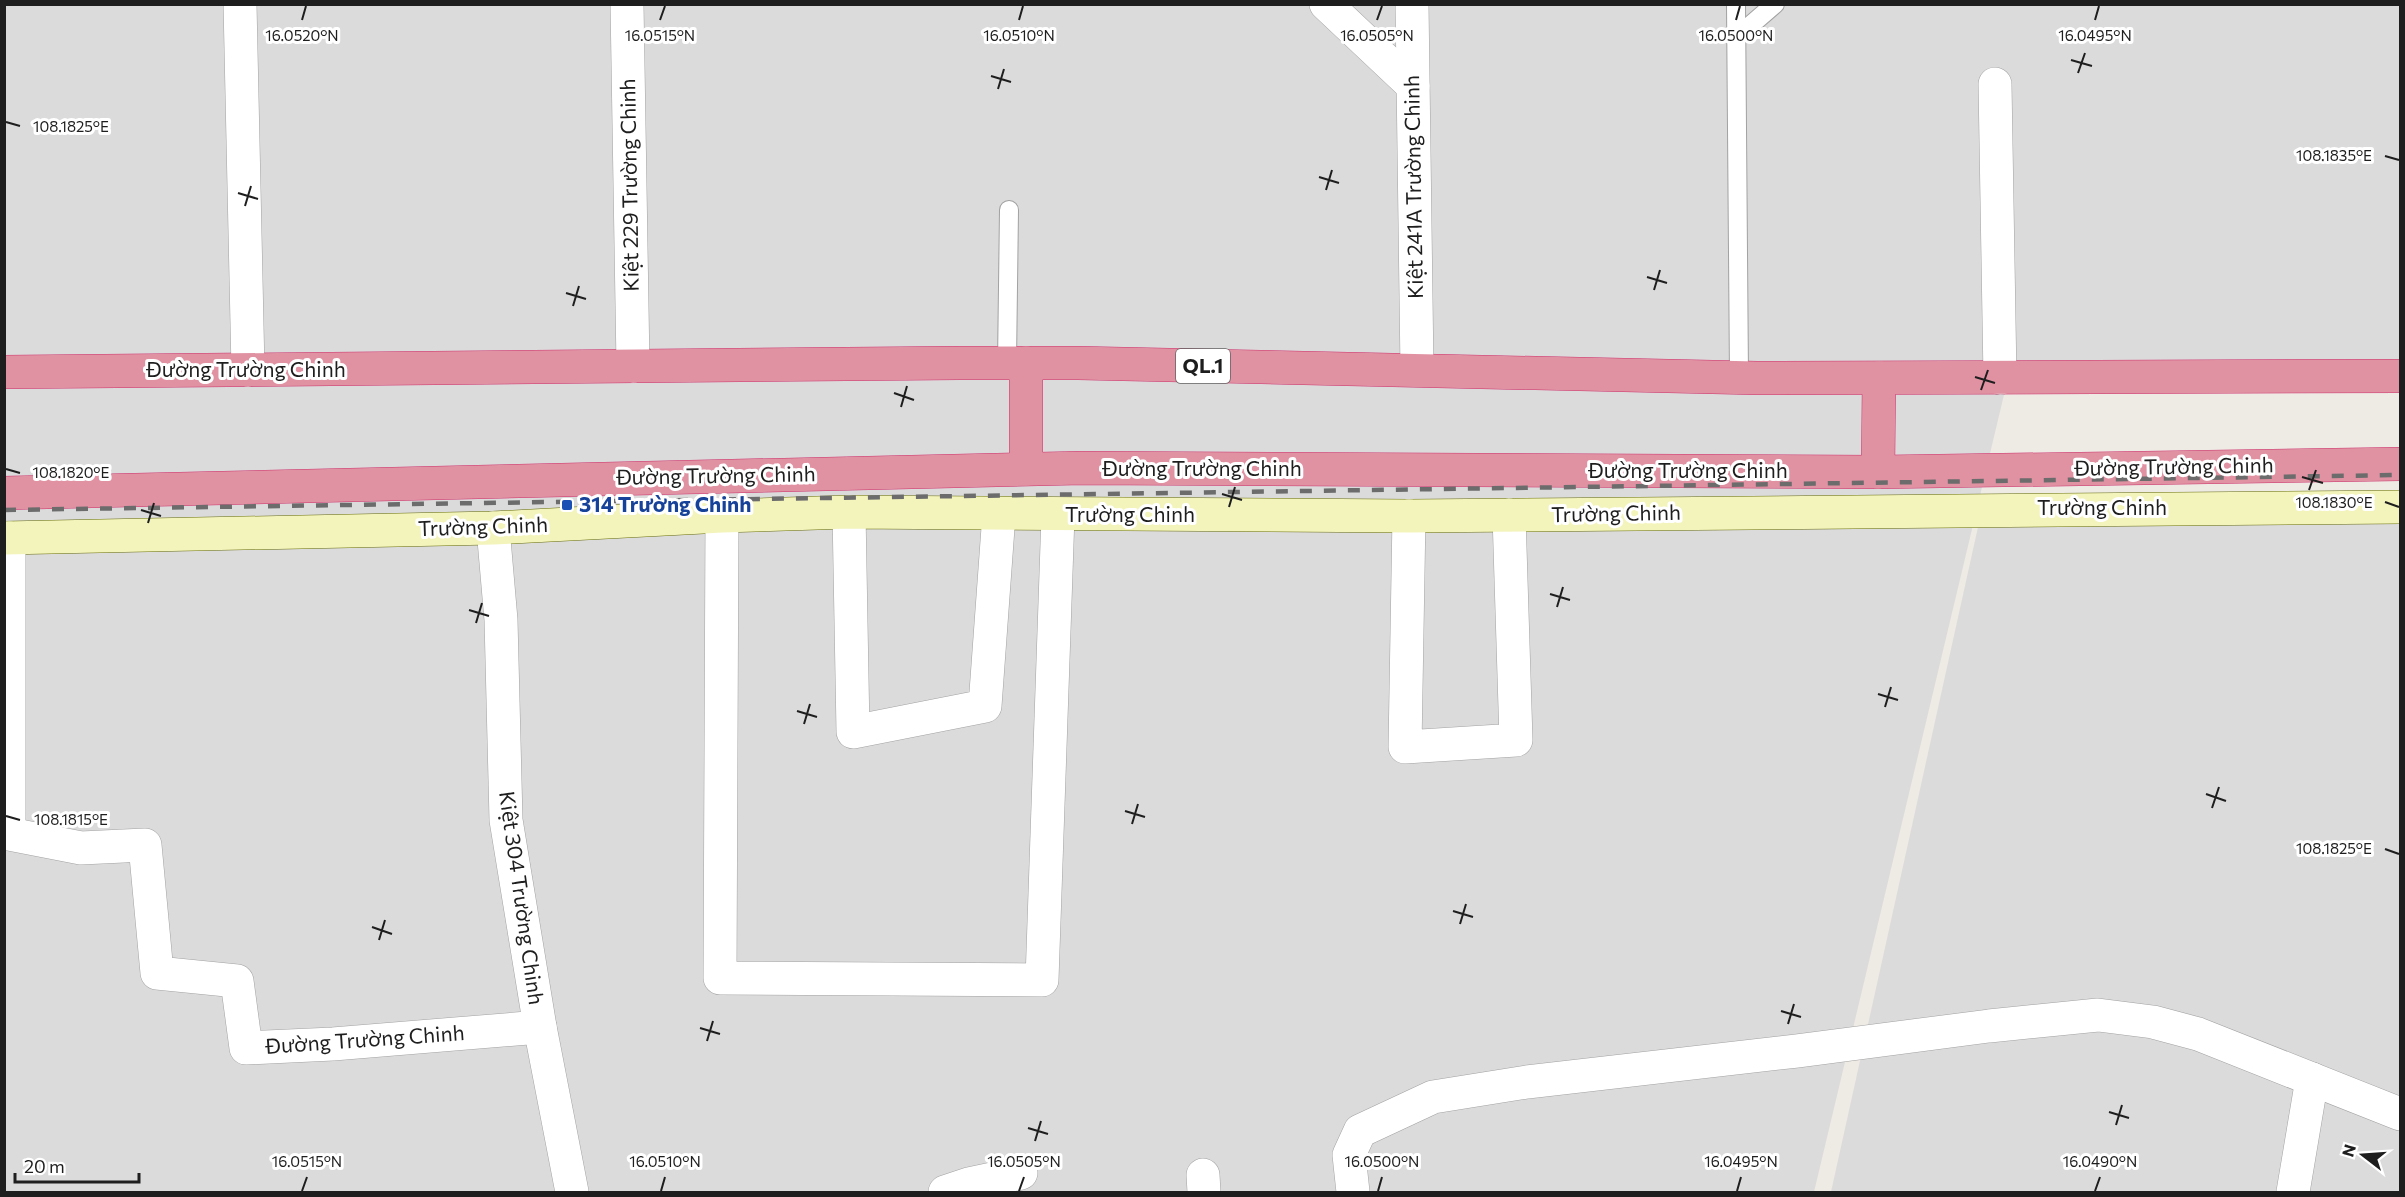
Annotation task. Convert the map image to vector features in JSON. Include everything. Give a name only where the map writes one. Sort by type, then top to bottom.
[{"type":"highway","name":"Đường Trường Chinh","points":[[4,372],[1016,363],[1739,377],[2400,376]]},
{"type":"highway","points":[[1016,363],[1026,469]]},
{"type":"highway","points":[[1878,472],[1879,378]]},
{"type":"highway","name":"Đường Trường Chinh","points":[[4,493],[1026,469],[1878,472],[2400,464]]},
{"type":"street","points":[[240,4],[248,370]]},
{"type":"street","name":"Kiệt 229 Trường Chinh","points":[[627,4],[633,366]]},
{"type":"street","points":[[1326,4],[1413,86]]},
{"type":"street","name":"Kiệt 241A Trường Chinh","points":[[1412,4],[1417,370]]},
{"type":"street","points":[[1995,84],[2000,378]]},
{"type":"street","name":"Trường Chinh","points":[[7,538],[493,528],[849,512],[1409,516],[2400,507]]},
{"type":"street","points":[[849,512],[853,732],[985,706],[999,514]]},
{"type":"street","points":[[722,516],[720,978],[1042,980],[1058,515]]},
{"type":"street","points":[[1409,516],[1405,747],[1516,740],[1509,515]]},
{"type":"street","name":"Kiệt 304 Trường Chinh","points":[[493,528],[501,620],[506,820],[540,1027],[572,1192]]},
{"type":"street","name":"Đường Trường Chinh","points":[[7,538],[7,833],[81,848],[145,845],[157,973],[237,981],[246,1048],[333,1044],[540,1027]]},
{"type":"street","points":[[1353,1182],[1349,1155],[1360,1131],[1433,1097],[1527,1082],[2098,1015],[2153,1022],[2198,1034],[2400,1114]]},
{"type":"street","points":[[2293,1192],[2312,1079]]},
{"type":"street","points":[[945,1192],[969,1184],[1021,1173]]},
{"type":"lane","points":[[1736,4],[1739,377]]},
{"type":"lane","points":[[1738,36],[1775,4]]},
{"type":"lane","points":[[1009,210],[1016,363]]},
{"type":"shaded area","points":[[5,5],[2400,5],[2400,371],[2008,378],[1814,1192],[5,1192]]},
{"type":"shaded area","points":[[2400,500],[2400,1192],[1831,1192],[1982,509]]},
{"type":"railway","points":[[4,510],[2400,475]]},
{"type":"place","name":"314 Trường Chinh","points":[[567,505]]}]
